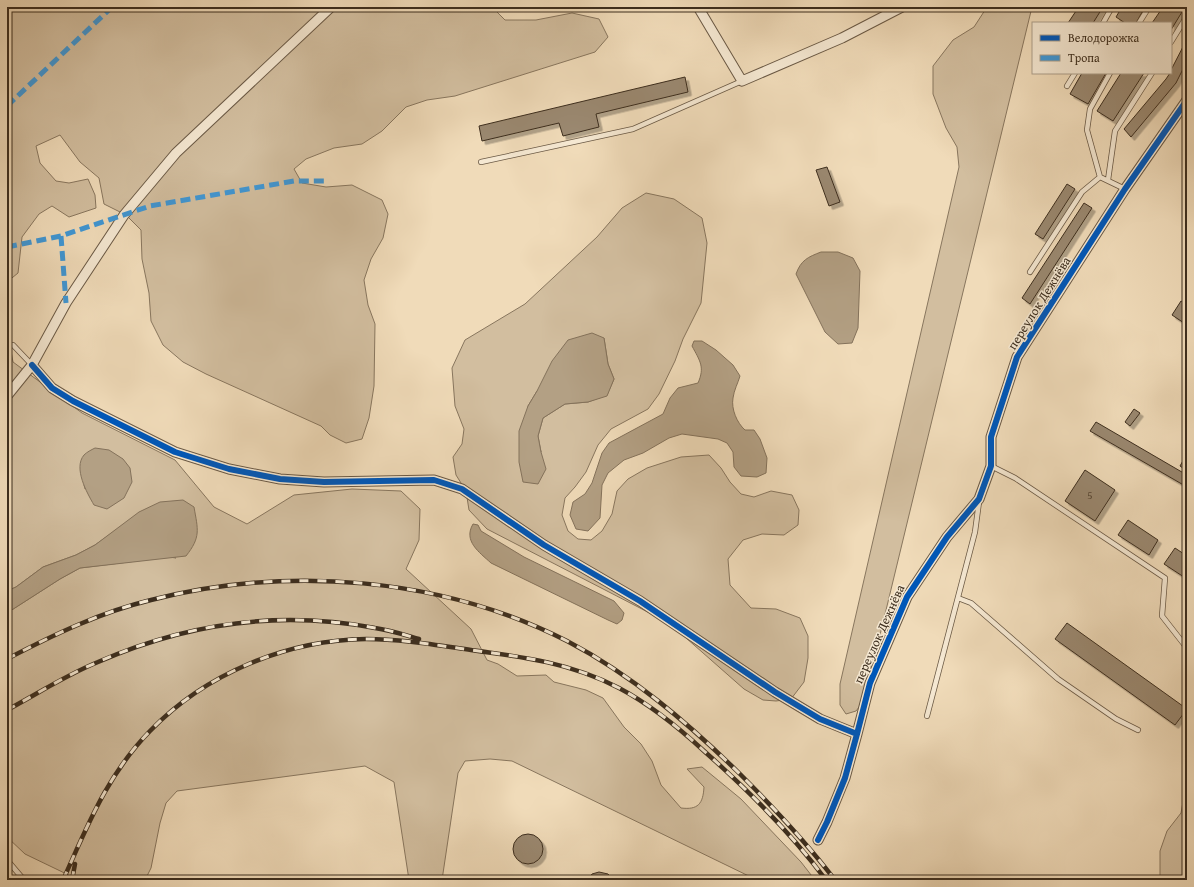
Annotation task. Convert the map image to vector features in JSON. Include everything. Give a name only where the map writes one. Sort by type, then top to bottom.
[{"type":"street","points":[[7,396],[32,365],[66,303],[124,215],[176,153],[331,7]]},
{"type":"street","points":[[698,7],[742,81],[842,38],[902,7]]},
{"type":"street","name":"переулок Дежнёва","points":[[818,840],[844,778],[870,683],[906,597],[947,537],[979,499],[991,466],[991,437],[1018,357],[1125,189],[1187,100]]},
{"type":"street","points":[[32,365],[52,388],[73,401],[175,452],[229,469],[280,479],[324,482],[434,480],[462,489],[544,545],[640,601],[775,692],[820,719],[857,734]]},
{"type":"lane","points":[[1104,22],[1112,7]]},
{"type":"lane","points":[[1140,22],[1149,7]]},
{"type":"lane","points":[[1172,40],[1187,16]]},
{"type":"lane","points":[[1067,86],[1073,74]]},
{"type":"lane","points":[[1109,74],[1090,109],[1088,130],[1100,176],[1125,189]]},
{"type":"lane","points":[[1108,180],[1115,131],[1151,74]]},
{"type":"lane","points":[[481,162],[633,129],[742,81]]},
{"type":"lane","points":[[1030,272],[1082,192],[1100,176]]},
{"type":"lane","points":[[7,345],[13,345],[32,365]]},
{"type":"lane","points":[[991,466],[1016,478],[1165,578],[1162,616],[1187,648]]},
{"type":"lane","points":[[927,716],[975,532],[979,499]]},
{"type":"lane","points":[[958,598],[971,603],[1058,679],[1116,719],[1138,730]]},
{"type":"lane","points":[[7,860],[24,880]]},
{"type":"shaded area","points":[[7,7],[492,7],[505,20],[536,20],[572,13],[599,19],[608,37],[595,52],[455,96],[427,100],[406,107],[382,131],[362,144],[334,148],[306,159],[294,169],[302,183],[326,187],[352,185],[382,200],[388,214],[383,238],[371,259],[364,280],[368,305],[375,324],[374,386],[369,418],[362,439],[346,443],[330,435],[321,426],[206,374],[183,362],[163,345],[151,321],[149,293],[142,259],[141,230],[126,215],[104,204],[99,178],[80,162],[60,135],[36,146],[40,163],[56,181],[69,183],[88,179],[95,195],[96,208],[69,217],[52,206],[39,214],[22,237],[18,273],[7,282]]},
{"type":"shaded area","points":[[987,7],[1032,7],[864,701],[856,711],[846,714],[840,705],[840,684],[959,167],[957,147],[946,128],[933,94],[933,66],[953,40],[974,27]]},
{"type":"shaded area","points":[[646,193],[674,199],[702,218],[707,243],[701,303],[683,339],[675,361],[659,394],[648,409],[611,429],[598,445],[586,472],[565,498],[562,515],[568,531],[578,539],[591,540],[602,531],[612,514],[617,491],[628,479],[647,468],[681,457],[709,455],[741,494],[754,497],[771,491],[792,495],[799,510],[798,525],[784,535],[762,534],[743,540],[728,559],[730,585],[751,608],[776,609],[800,618],[808,636],[808,658],[804,682],[791,699],[776,701],[763,700],[744,689],[669,623],[487,529],[469,510],[466,491],[456,475],[453,457],[462,444],[464,429],[455,406],[452,368],[465,340],[525,304],[597,237],[622,208]],"holes":[[[604,338],[608,364],[614,379],[607,395],[588,402],[565,404],[543,418],[538,436],[541,452],[528,406],[537,391]]]},
{"type":"shaded area","points":[[821,252],[838,252],[853,258],[860,271],[858,328],[852,343],[838,344],[825,332],[796,274],[803,262]]},
{"type":"shaded area","points":[[592,333],[604,338],[608,364],[614,379],[607,396],[588,402],[565,404],[543,418],[538,436],[546,469],[538,484],[523,482],[519,462],[519,431],[528,406],[552,361],[568,340]]},
{"type":"shaded area","points":[[694,341],[702,341],[716,350],[733,365],[740,376],[734,395],[734,411],[737,420],[742,427],[745,430],[754,430],[760,439],[767,458],[766,473],[757,477],[741,476],[734,467],[733,452],[727,443],[718,439],[682,434],[669,438],[643,453],[624,460],[608,473],[602,485],[600,518],[588,531],[576,529],[570,515],[573,502],[585,494],[592,483],[602,453],[609,443],[663,414],[670,398],[678,388],[698,383],[701,373],[701,364],[692,346]]},
{"type":"shaded area","points":[[7,351],[11,351],[13,362],[82,413],[175,460],[214,507],[247,524],[294,495],[352,489],[401,491],[420,509],[419,540],[406,569],[471,629],[487,660],[498,664],[517,676],[546,675],[554,682],[586,690],[603,698],[624,727],[641,744],[652,761],[661,785],[681,808],[692,808],[701,802],[704,787],[687,769],[702,767],[741,799],[801,862],[815,880],[757,880],[512,761],[490,759],[465,761],[458,773],[442,880],[409,880],[394,782],[365,766],[177,791],[166,803],[160,823],[151,868],[145,880],[79,880],[25,854],[7,837],[7,613],[80,568],[169,557],[176,558],[116,530],[95,545],[76,555],[43,567],[16,587],[7,591]],"holes":[[[123,459],[85,489],[84,485]]]},
{"type":"shaded area","points":[[95,448],[109,450],[123,459],[130,468],[132,482],[124,498],[107,509],[94,505],[80,473],[81,460],[84,455]]},
{"type":"shaded area","points":[[183,500],[194,507],[197,528],[194,544],[186,556],[80,568],[7,613],[7,591],[16,587],[43,567],[76,555],[95,545],[139,512],[160,502]]},
{"type":"shaded area","points":[[473,524],[478,525],[481,531],[524,557],[614,601],[624,613],[622,620],[617,624],[491,563],[477,550],[471,541],[470,530]]},
{"type":"shaded area","points":[[1187,786],[1187,880],[1160,880],[1160,851],[1167,831],[1181,813]]},
{"type":"building","points":[[1077,7],[1103,7],[1094,22],[1069,22],[1078,8]]},
{"type":"building","points":[[1122,7],[1145,7],[1137,22],[1124,22],[1116,17]]},
{"type":"building","points":[[1163,7],[1185,7],[1172,28],[1172,22],[1153,22]]},
{"type":"building","points":[[1187,39],[1187,61],[1176,83],[1131,137],[1124,129],[1169,74],[1172,74],[1172,68]]},
{"type":"building","points":[[1081,74],[1105,74],[1088,104],[1070,94]]},
{"type":"building","points":[[1120,74],[1143,74],[1113,121],[1097,111]]},
{"type":"building","points":[[685,77],[688,92],[596,114],[599,127],[563,136],[559,123],[482,141],[479,126]]},
{"type":"building","points":[[827,167],[840,202],[829,206],[816,170]]},
{"type":"building","points":[[1067,184],[1075,189],[1043,239],[1035,234]]},
{"type":"building","points":[[1084,203],[1092,208],[1030,304],[1022,298]]},
{"type":"building","points":[[1181,301],[1187,304],[1187,325],[1172,315]]},
{"type":"building","points":[[1134,409],[1140,413],[1130,426],[1125,422]]},
{"type":"building","points":[[1096,422],[1187,475],[1187,487],[1090,431]]},
{"type":"building","points":[[1184,459],[1187,460],[1187,471],[1180,466]]},
{"type":"building","points":[[1085,470],[1115,490],[1095,521],[1065,501]]},
{"type":"building","points":[[1128,520],[1158,540],[1149,555],[1118,535]]},
{"type":"building","points":[[1175,548],[1187,556],[1187,579],[1164,564]]},
{"type":"building","points":[[1067,623],[1187,709],[1175,725],[1055,639]]},
{"type":"building","points":[[528,834],[539,838],[543,849],[539,860],[528,864],[517,860],[513,849],[517,838]]},
{"type":"building","points":[[599,872],[608,874],[614,880],[587,880],[592,874]]},
{"type":"railway","points":[[7,659],[42,641],[114,611],[151,600],[203,589],[256,583],[310,581],[363,583],[416,591],[468,603],[519,619],[567,641],[591,654],[637,685],[680,718],[740,774],[789,825],[835,880]]},
{"type":"railway","points":[[7,710],[86,667],[132,649],[199,629],[234,624],[304,620],[381,629],[419,639]]},
{"type":"railway","points":[[63,880],[90,820],[110,783],[135,748],[150,731],[172,711],[221,677],[249,664],[306,646],[336,641],[366,639],[418,643],[510,655],[547,662],[583,672],[619,688],[664,717],[720,766],[784,829],[826,880]]},
{"type":"railway","points":[[72,880],[75,864]]},
{"type":"marked path","points":[[7,106],[112,7]]},
{"type":"marked path","points":[[7,247],[61,236],[150,206],[294,181],[327,181]]},
{"type":"marked path","points":[[61,236],[66,303]]},
{"type":"cycle path","points":[[818,840],[845,778],[870,683],[907,597],[947,537],[979,499],[991,466],[991,437],[1017,357],[1125,189],[1187,100]]},
{"type":"cycle path","points":[[32,365],[52,388],[73,401],[175,452],[229,469],[280,479],[324,482],[434,480],[462,489],[544,545],[640,601],[775,692],[820,719],[857,734]]}]
